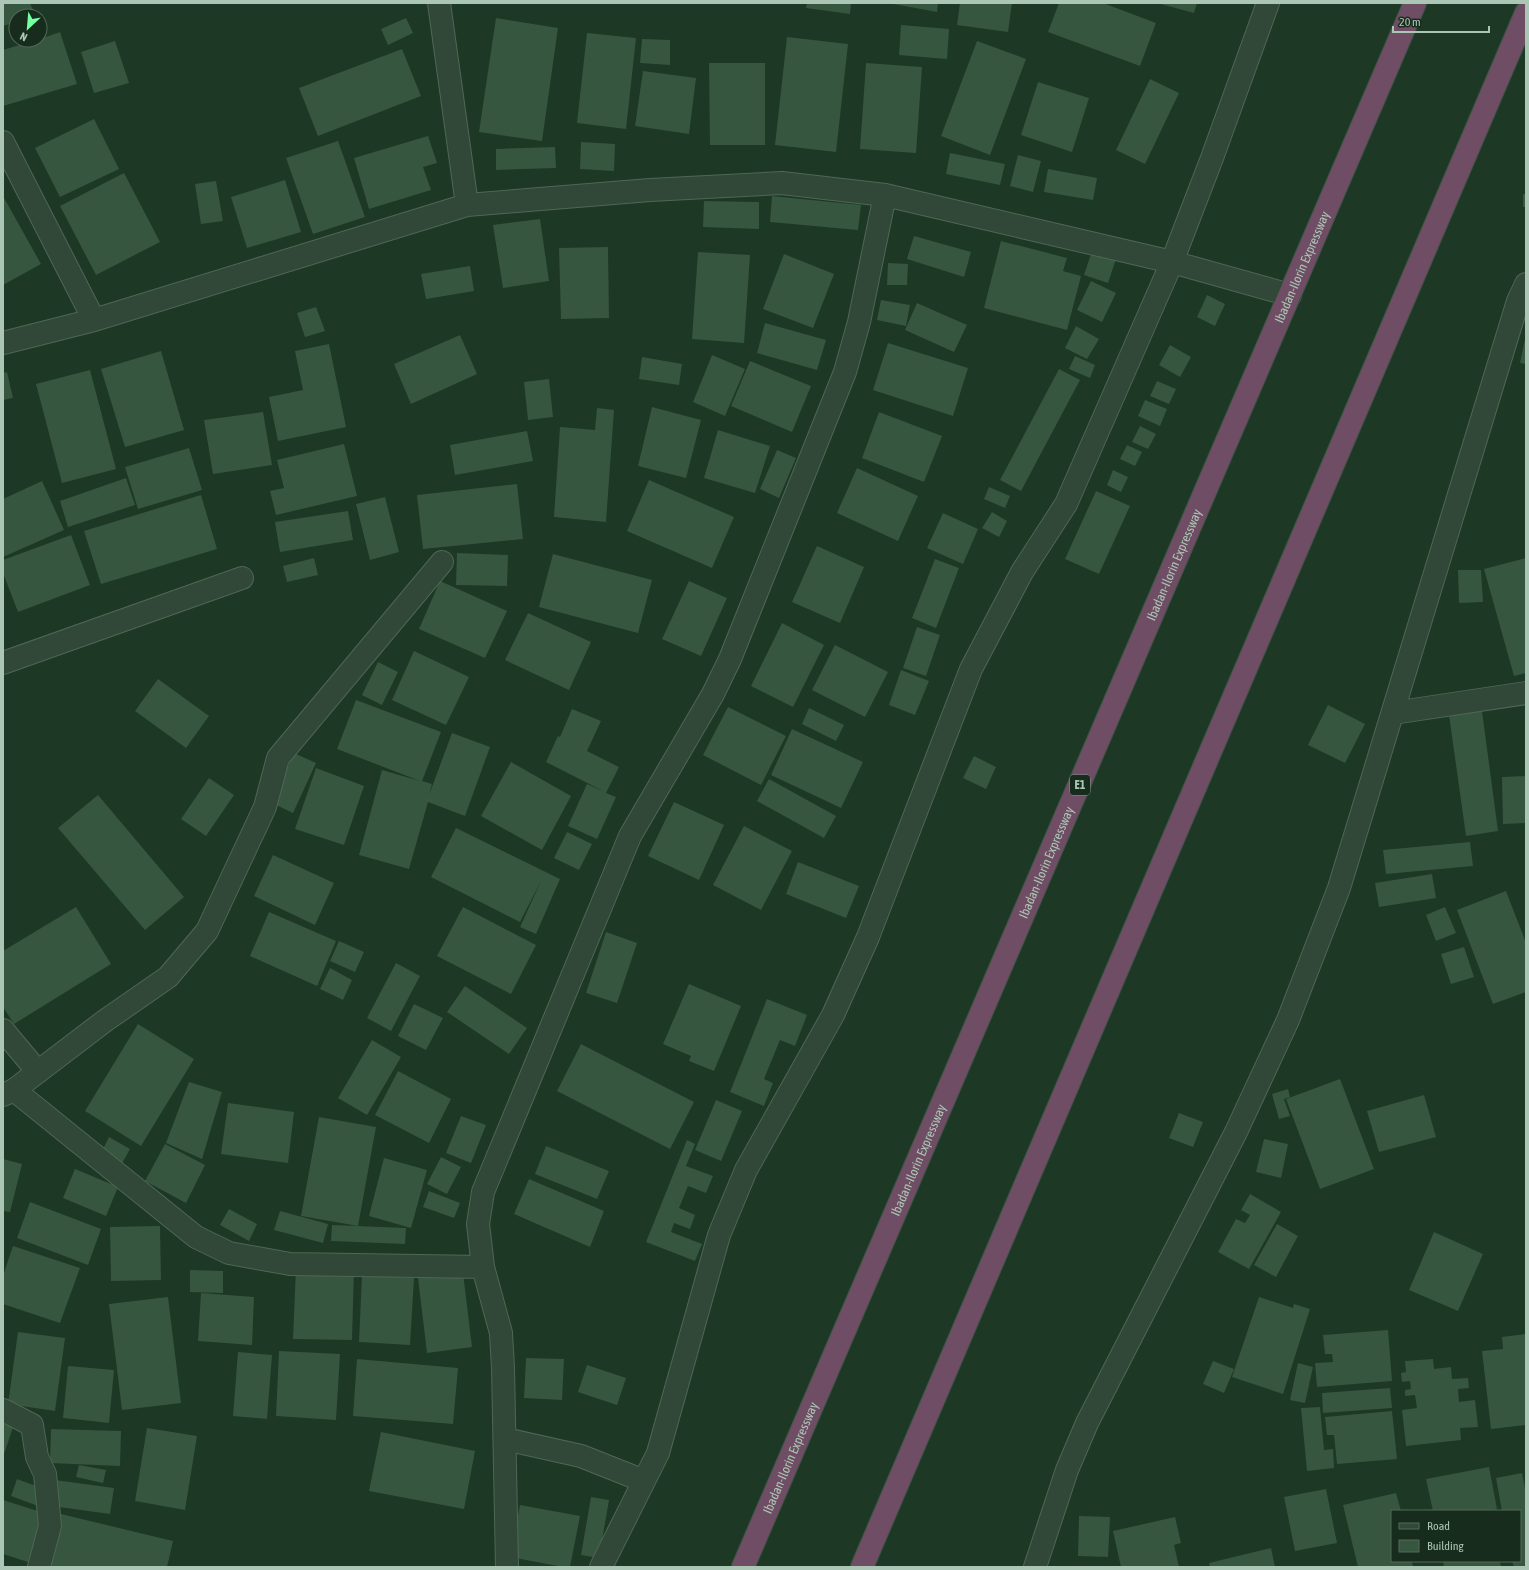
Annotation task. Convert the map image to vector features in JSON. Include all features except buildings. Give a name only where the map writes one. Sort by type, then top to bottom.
[{"type":"highway","name":"Ibadan-Ilorin Expressway","points":[[744,1567],[1415,3]]},
{"type":"highway","points":[[862,1567],[1526,14]]},
{"type":"street","points":[[440,3],[467,205]]},
{"type":"street","points":[[601,1567],[658,1453],[719,1235],[746,1170],[833,1015],[868,937],[971,669],[1022,572],[1066,504],[1172,262],[1212,158],[1268,3]]},
{"type":"street","points":[[3,142],[94,320]]},
{"type":"street","points":[[3,343],[94,320],[467,205],[650,190],[782,183],[885,195],[1172,262],[1290,295]]},
{"type":"street","points":[[507,1567],[505,1439],[501,1333],[483,1267],[478,1224],[483,1192],[630,836],[713,694],[730,659],[828,416],[845,372],[859,322],[885,195]]},
{"type":"street","points":[[1035,1567],[1067,1470],[1087,1423],[1236,1132],[1288,1020],[1339,888],[1518,301],[1526,284]]},
{"type":"street","points":[[442,562],[278,758],[265,807],[207,931],[168,976],[8,1093],[196,1237],[229,1253],[290,1264],[483,1267]]},
{"type":"street","points":[[3,663],[242,578]]},
{"type":"street","points":[[1393,713],[1526,693]]},
{"type":"street","points":[[3,1030],[38,1072]]},
{"type":"street","points":[[3,1410],[32,1425],[37,1457],[46,1474],[50,1526],[39,1567]]},
{"type":"street","points":[[505,1439],[581,1456],[644,1481]]}]
